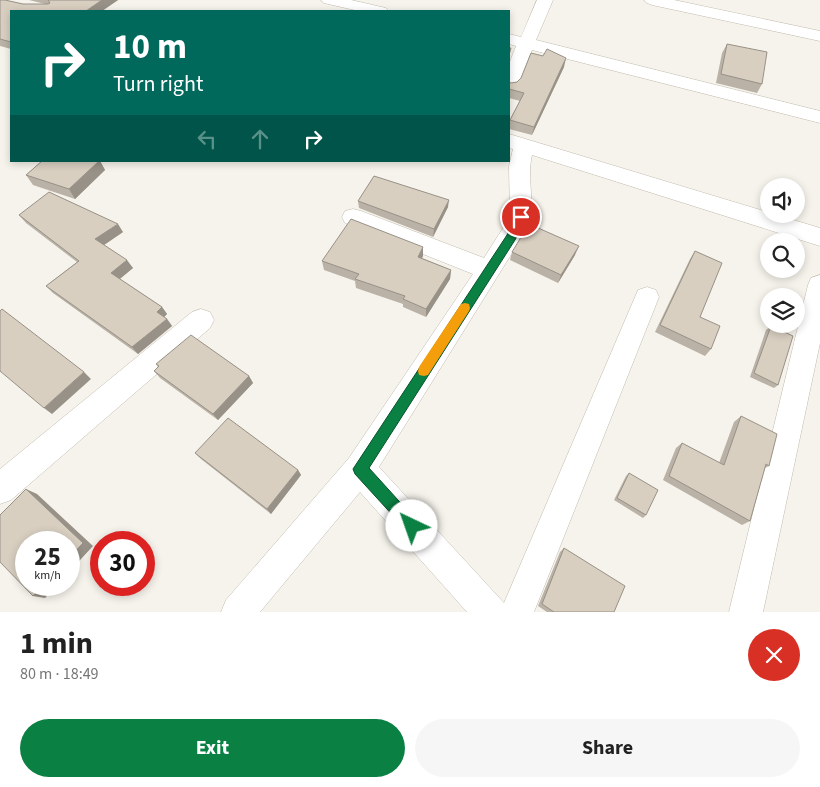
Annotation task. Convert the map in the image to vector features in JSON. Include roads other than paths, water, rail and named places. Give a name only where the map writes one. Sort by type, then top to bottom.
[{"type":"street","points":[[329,0],[375,10]]},
{"type":"street","points":[[510,79],[517,41],[545,0]]},
{"type":"street","points":[[652,0],[820,36]]},
{"type":"street","points":[[517,41],[820,117]]},
{"type":"street","points":[[238,612],[360,469],[511,237],[521,217],[516,143],[820,237]]},
{"type":"street","points":[[353,217],[489,270]]},
{"type":"street","points":[[746,612],[820,285]]},
{"type":"street","points":[[517,612],[647,296]]},
{"type":"street","points":[[0,489],[201,320]]},
{"type":"street","points":[[360,469],[490,612]]}]
